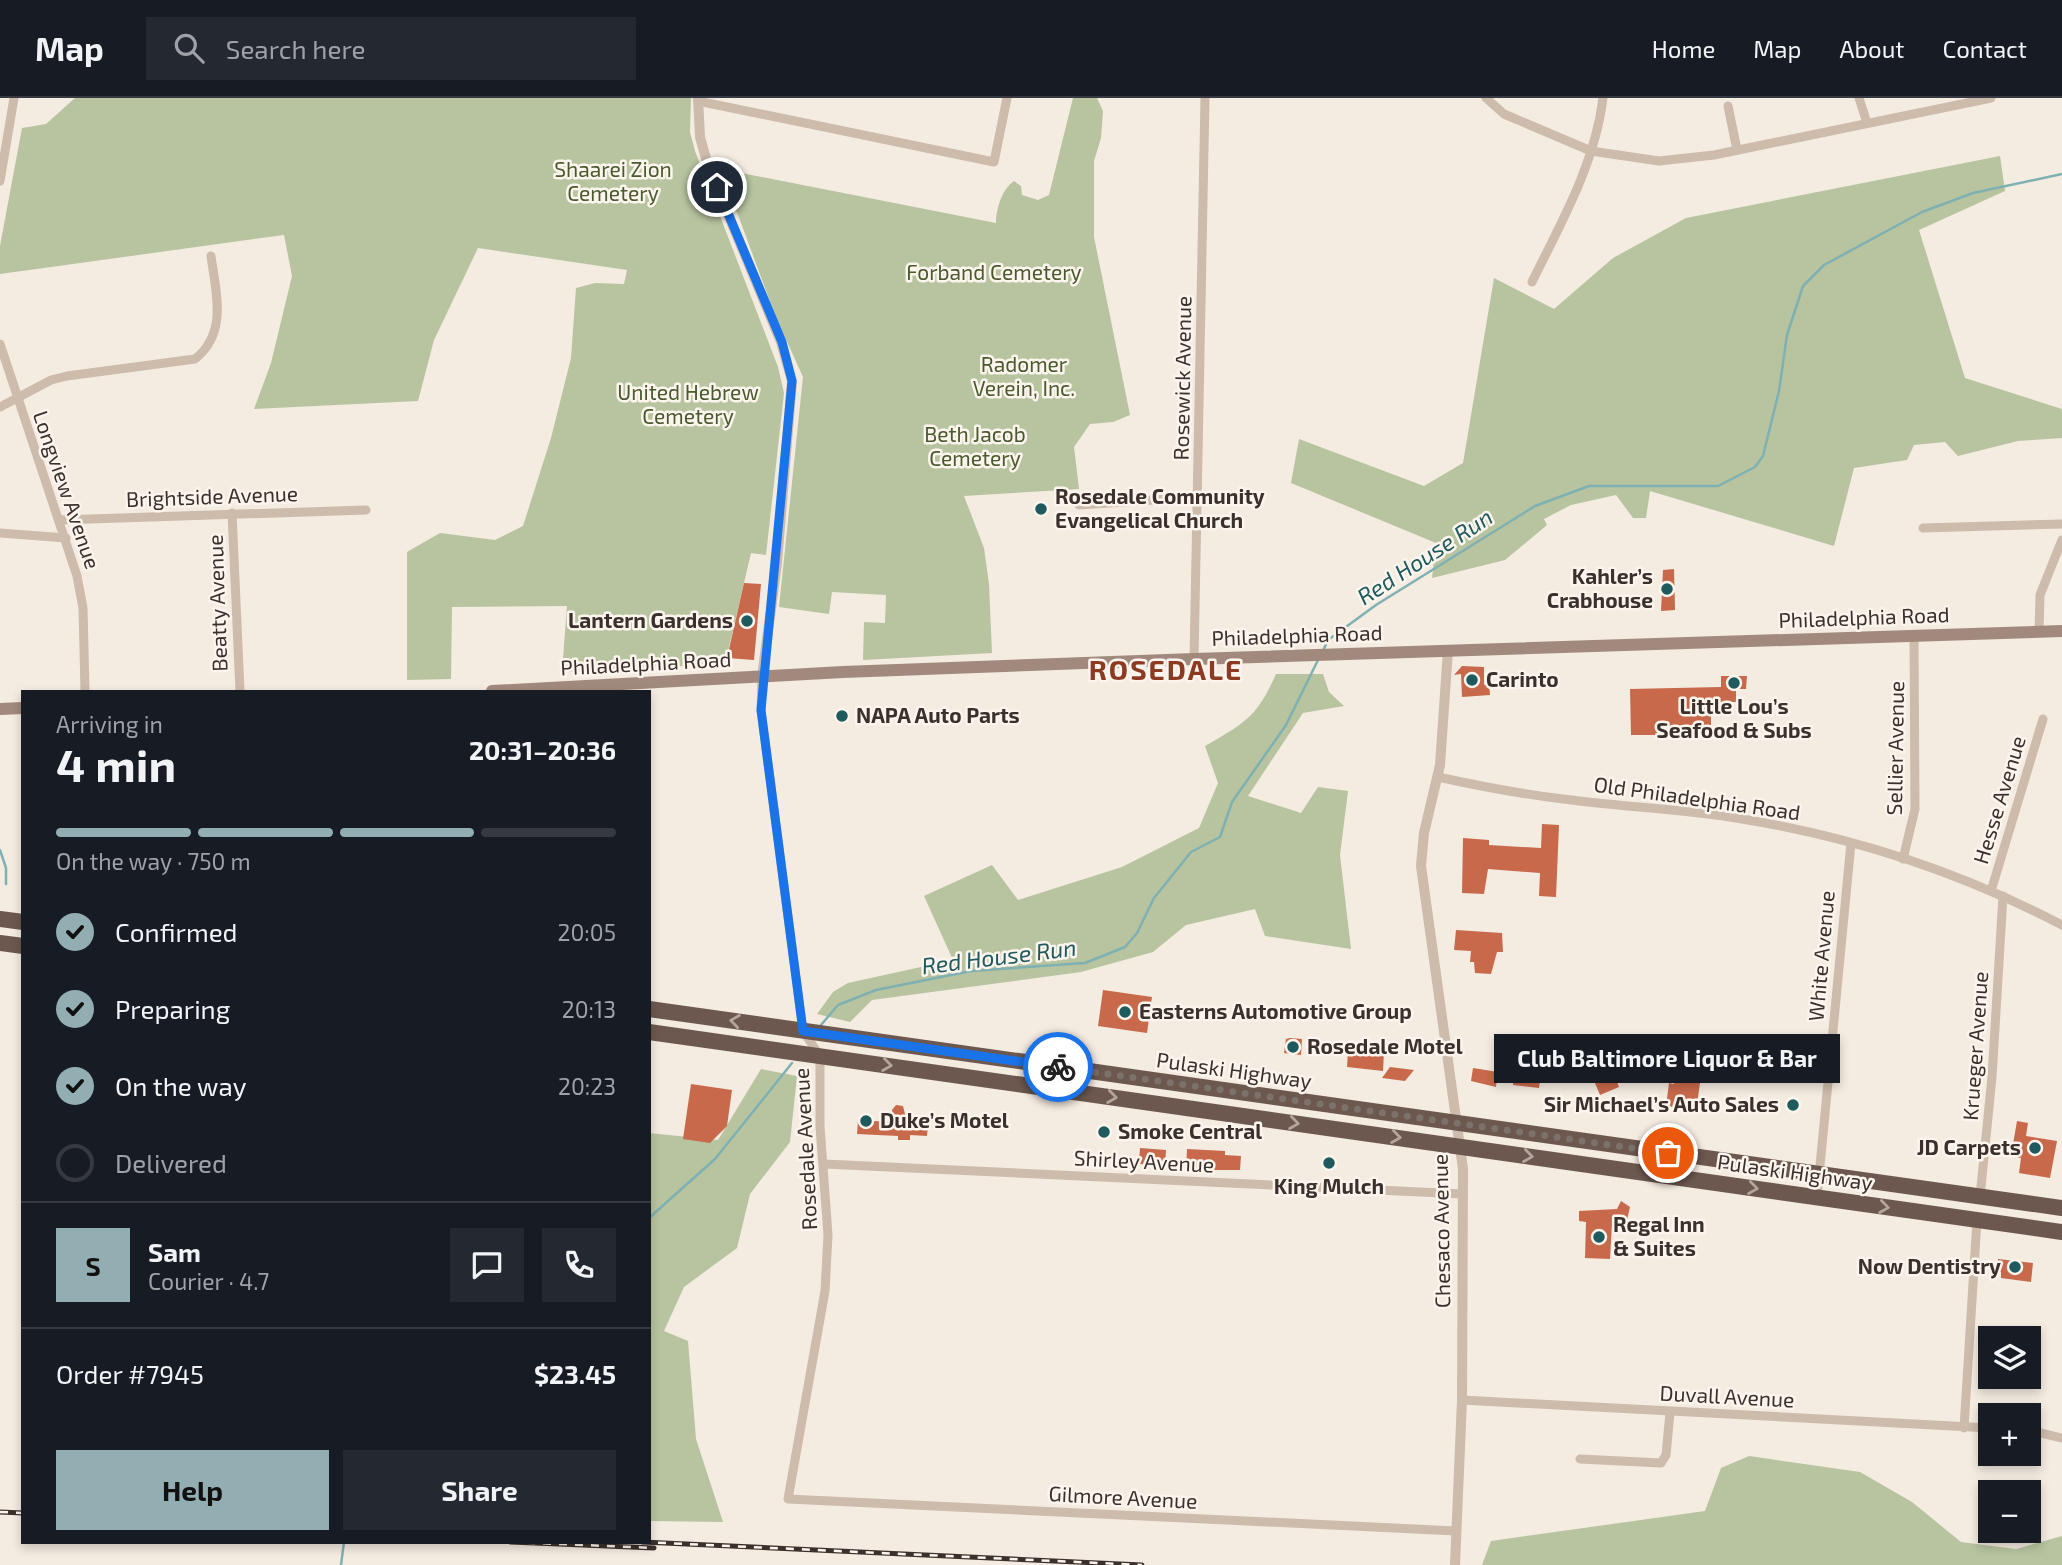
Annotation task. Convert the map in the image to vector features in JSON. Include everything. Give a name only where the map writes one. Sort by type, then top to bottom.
[{"type":"highway","points":[[0,919],[21,922]]},
{"type":"highway","points":[[0,943],[21,946]]},
{"type":"highway","name":"Pulaski Highway","points":[[651,1009],[2062,1208]]},
{"type":"highway","name":"Pulaski Highway","points":[[651,1032],[2062,1232]]},
{"type":"main road","name":"Philadelphia Road","points":[[511,690],[1324,654],[2062,631]]},
{"type":"main road","points":[[0,709],[21,708]]},
{"type":"street","points":[[0,181],[15,98]]},
{"type":"street","points":[[762,677],[777,563],[792,381],[782,342],[708,166],[700,137],[698,100],[994,162],[1007,98]]},
{"type":"street","name":"Rosewick Avenue","points":[[1194,659],[1205,98]]},
{"type":"street","points":[[1486,98],[1504,114],[1591,151],[1659,161],[1737,150],[1991,98]]},
{"type":"street","points":[[1532,282],[1576,192],[1591,151],[1603,98]]},
{"type":"street","points":[[1859,98],[1867,123]]},
{"type":"street","points":[[1728,106],[1737,150]]},
{"type":"street","points":[[0,407],[51,380],[67,376],[195,359],[208,346],[217,327],[211,256]]},
{"type":"street","name":"Longview Avenue","points":[[0,344],[66,538],[82,597],[85,690]]},
{"type":"street","points":[[1079,505],[1199,497]]},
{"type":"street","name":"Brightside Avenue","points":[[60,520],[366,510]]},
{"type":"street","name":"Beatty Avenue","points":[[232,513],[240,690]]},
{"type":"street","points":[[1923,528],[2062,524]]},
{"type":"street","points":[[0,533],[66,538]]},
{"type":"street","points":[[2039,632],[2040,595],[2062,540]]},
{"type":"street","name":"Sellier Avenue","points":[[1903,859],[1915,809],[1914,636]]},
{"type":"street","name":"Chesaco Avenue","points":[[1448,650],[1438,777],[1424,833],[1421,866],[1458,1122],[1464,1194],[1462,1400],[1455,1565]]},
{"type":"street","name":"Rosedale Avenue","points":[[762,677],[761,710],[803,1031],[820,1056],[820,1126],[828,1235],[825,1291],[788,1499]]},
{"type":"street","name":"Hesse Avenue","points":[[1991,891],[2043,719]]},
{"type":"street","name":"Old Philadelphia Road","points":[[1438,777],[1564,800],[1732,817],[1851,843],[1991,891],[2062,925]]},
{"type":"street","name":"White Avenue","points":[[1816,1197],[1851,843]]},
{"type":"street","name":"Krueger Avenue","points":[[1980,1197],[1992,1077],[2003,896]]},
{"type":"street","name":"Shirley Avenue","points":[[824,1164],[1464,1194]]},
{"type":"street","points":[[1964,1428],[1976,1220]]},
{"type":"street","name":"Duvall Avenue","points":[[1462,1400],[1978,1428]]},
{"type":"street","points":[[1580,1459],[1661,1463],[1666,1455],[1670,1412]]},
{"type":"street","points":[[2041,1433],[2062,1438]]},
{"type":"street","name":"Gilmore Avenue","points":[[788,1499],[1456,1536]]},
{"type":"green space","points":[[75,98],[691,98],[690,132],[695,151],[778,367],[784,393],[766,555],[751,553],[725,664],[562,672],[567,606],[452,607],[451,679],[407,680],[407,552],[440,533],[495,540],[523,526],[551,438],[571,358],[576,288],[595,283],[624,284],[627,270],[478,248],[434,340],[418,401],[254,409],[271,363],[292,276],[284,235],[0,274],[0,246],[22,128],[46,124]]},
{"type":"green space","points":[[1073,98],[1097,98],[1103,111],[1101,138],[1094,161],[1094,237],[1130,415],[1113,422],[1090,424],[1074,447],[1079,489],[964,496],[984,548],[989,584],[992,653],[863,660],[864,622],[885,623],[886,595],[832,592],[829,614],[779,607],[803,377],[775,315],[738,215],[716,168],[996,223],[1000,200],[1014,181],[1021,186],[1022,195],[1038,200],[1049,195]]},
{"type":"green space","points":[[2000,156],[2005,191],[1919,230],[1965,378],[2062,409],[2062,438],[2018,441],[1958,456],[1945,442],[1914,445],[1907,460],[1854,468],[1834,546],[1650,491],[1646,518],[1633,518],[1616,495],[1571,505],[1544,519],[1547,525],[1505,560],[1432,578],[1436,543],[1291,483],[1299,439],[1424,486],[1463,463],[1494,278],[1554,309],[1613,258],[1686,218]]},
{"type":"green space","points":[[1276,674],[1323,674],[1329,692],[1344,706],[1303,713],[1248,796],[1301,813],[1318,787],[1348,791],[1340,855],[1351,949],[1265,936],[1255,909],[1186,925],[1153,952],[1081,972],[872,1000],[850,1022],[817,1014],[833,992],[848,983],[953,960],[924,896],[992,865],[1018,900],[1122,867],[1199,828],[1218,783],[1205,746],[1240,724],[1256,710]]},
{"type":"green space","points":[[761,1069],[797,1076],[790,1142],[750,1194],[737,1248],[684,1287],[664,1331],[688,1341],[696,1439],[723,1522],[651,1521],[651,1133],[718,1140]]},
{"type":"green space","points":[[1749,1456],[1860,1472],[1912,1502],[1961,1542],[2016,1549],[2062,1536],[2062,1565],[1482,1565],[1491,1541],[1705,1511],[1721,1468]]},
{"type":"building","name":"Kahler’s Crabhouse","points":[[1674,569],[1675,610],[1661,611],[1663,570]]},
{"type":"building","name":"Lantern Gardens","points":[[744,583],[761,584],[754,660],[727,658]]},
{"type":"building","name":"Carinto","points":[[1462,666],[1484,667],[1484,685],[1489,684],[1490,695],[1462,697],[1461,674],[1454,675]]},
{"type":"building","points":[[1721,676],[1747,676],[1746,689],[1736,689],[1736,702],[1711,702],[1711,725],[1668,728],[1668,739],[1657,740],[1657,735],[1631,735],[1630,689],[1721,687]]},
{"type":"building","points":[[1542,824],[1559,825],[1556,897],[1539,896],[1540,873],[1488,869],[1484,894],[1462,893],[1463,838],[1489,840],[1489,845],[1541,848]]},
{"type":"building","points":[[1456,930],[1502,933],[1503,952],[1497,952],[1491,974],[1475,973],[1474,962],[1470,962],[1471,951],[1454,950]]},
{"type":"building","name":"Easterns Automotive Group","points":[[1103,990],[1152,997],[1147,1033],[1098,1026]]},
{"type":"building","name":"Rosedale Motel","points":[[1286,1039],[1302,1039],[1301,1055],[1284,1053]]},
{"type":"building","points":[[1348,1050],[1384,1052],[1383,1071],[1347,1067]]},
{"type":"building","points":[[1512,1055],[1543,1060],[1539,1088],[1513,1085],[1515,1071],[1510,1070]]},
{"type":"building","points":[[1683,1062],[1701,1065],[1696,1110],[1666,1106],[1669,1083],[1674,1084],[1675,1073],[1678,1073]]},
{"type":"building","points":[[1611,1065],[1619,1087],[1600,1095],[1595,1083],[1601,1080],[1598,1071]]},
{"type":"building","points":[[1390,1067],[1414,1070],[1405,1081],[1382,1078]]},
{"type":"building","points":[[1473,1068],[1498,1072],[1496,1087],[1471,1081]]},
{"type":"building","points":[[691,1084],[732,1090],[727,1126],[710,1143],[683,1139]]},
{"type":"building","name":"Duke’s Motel","points":[[896,1105],[903,1106],[905,1114],[908,1114],[908,1123],[928,1124],[927,1136],[910,1135],[910,1140],[898,1140],[898,1136],[857,1134],[858,1120],[892,1122],[892,1110]]},
{"type":"building","name":"JD Carpets","points":[[2017,1121],[2028,1123],[2026,1136],[2057,1141],[2050,1178],[2019,1173],[2021,1158],[2011,1156]]},
{"type":"building","points":[[1140,1148],[1166,1150],[1165,1166],[1139,1164]]},
{"type":"building","points":[[1187,1149],[1225,1151],[1225,1155],[1241,1156],[1240,1170],[1186,1170]]},
{"type":"building","name":"Regal Inn & Suites","points":[[1621,1201],[1630,1207],[1626,1224],[1612,1224],[1610,1259],[1585,1258],[1586,1222],[1579,1221],[1579,1211],[1617,1209]]},
{"type":"building","name":"Now Dentistry","points":[[1998,1259],[2033,1263],[2031,1282],[2001,1278],[2001,1272],[1997,1271]]},
{"type":"waterway","name":"Red House Run","points":[[1323,651],[1328,640],[1376,605],[1535,506],[1589,486],[1718,486],[1755,467],[1763,456],[1779,391],[1787,335],[1803,286],[1824,265],[1922,212],[1973,193],[2062,174]]},
{"type":"waterway","name":"Red House Run","points":[[821,1025],[838,1005],[876,990],[971,971],[1085,963],[1125,947],[1137,933],[1154,898],[1191,852],[1220,837],[1232,802],[1286,725],[1318,660]]},
{"type":"waterway","points":[[0,850],[6,868],[6,884]]},
{"type":"waterway","name":"Red House Run","points":[[651,1216],[715,1159],[792,1063]]},
{"type":"waterway","name":"Red House Run","points":[[341,1565],[344,1544]]},
{"type":"railway","points":[[0,1512],[21,1513]]},
{"type":"railway","points":[[651,1542],[1142,1565]]},
{"type":"railway","points":[[559,1544],[654,1548]]},
{"type":"way so far","points":[[1058,1067],[1668,1153]]},
{"type":"place","name":"Rosedale Community Evangelical Church","points":[[1041,509]]},
{"type":"place","name":"Kahler’s Crabhouse","points":[[1667,589]]},
{"type":"place","name":"Lantern Gardens","points":[[747,621]]},
{"type":"place","name":"Carinto","points":[[1472,680]]},
{"type":"place","name":"Little Lou’s Seafood & Subs","points":[[1734,683]]},
{"type":"place","name":"NAPA Auto Parts","points":[[842,716]]},
{"type":"place","name":"Easterns Automotive Group","points":[[1125,1012]]},
{"type":"place","name":"Rosedale Motel","points":[[1293,1047]]},
{"type":"place","name":"Sir Michael’s Auto Sales","points":[[1793,1105]]},
{"type":"place","name":"Duke’s Motel","points":[[866,1121]]},
{"type":"place","name":"Smoke Central","points":[[1104,1132]]},
{"type":"place","name":"JD Carpets","points":[[2035,1148]]},
{"type":"place","name":"Club Baltimore Liquor & Bar","points":[[1668,1153]]},
{"type":"place","name":"King Mulch","points":[[1329,1163]]},
{"type":"place","name":"Regal Inn & Suites","points":[[1599,1237]]},
{"type":"place","name":"Now Dentistry","points":[[2015,1267]]},
{"type":"district","name":"ROSEDALE","points":[[1166,670]]},
{"type":"route","points":[[717,187],[782,342],[792,381],[788,447],[777,563],[765,646],[761,710],[803,1031],[1058,1067]]},
{"type":"park label","name":"Shaarei Zion Cemetery","points":[[613,182]]},
{"type":"park label","name":"Forband Cemetery","points":[[994,273]]},
{"type":"park label","name":"Radomer Verein, Inc.","points":[[1024,377]]},
{"type":"park label","name":"United Hebrew Cemetery","points":[[688,405]]},
{"type":"park label","name":"Beth Jacob Cemetery","points":[[975,447]]}]
